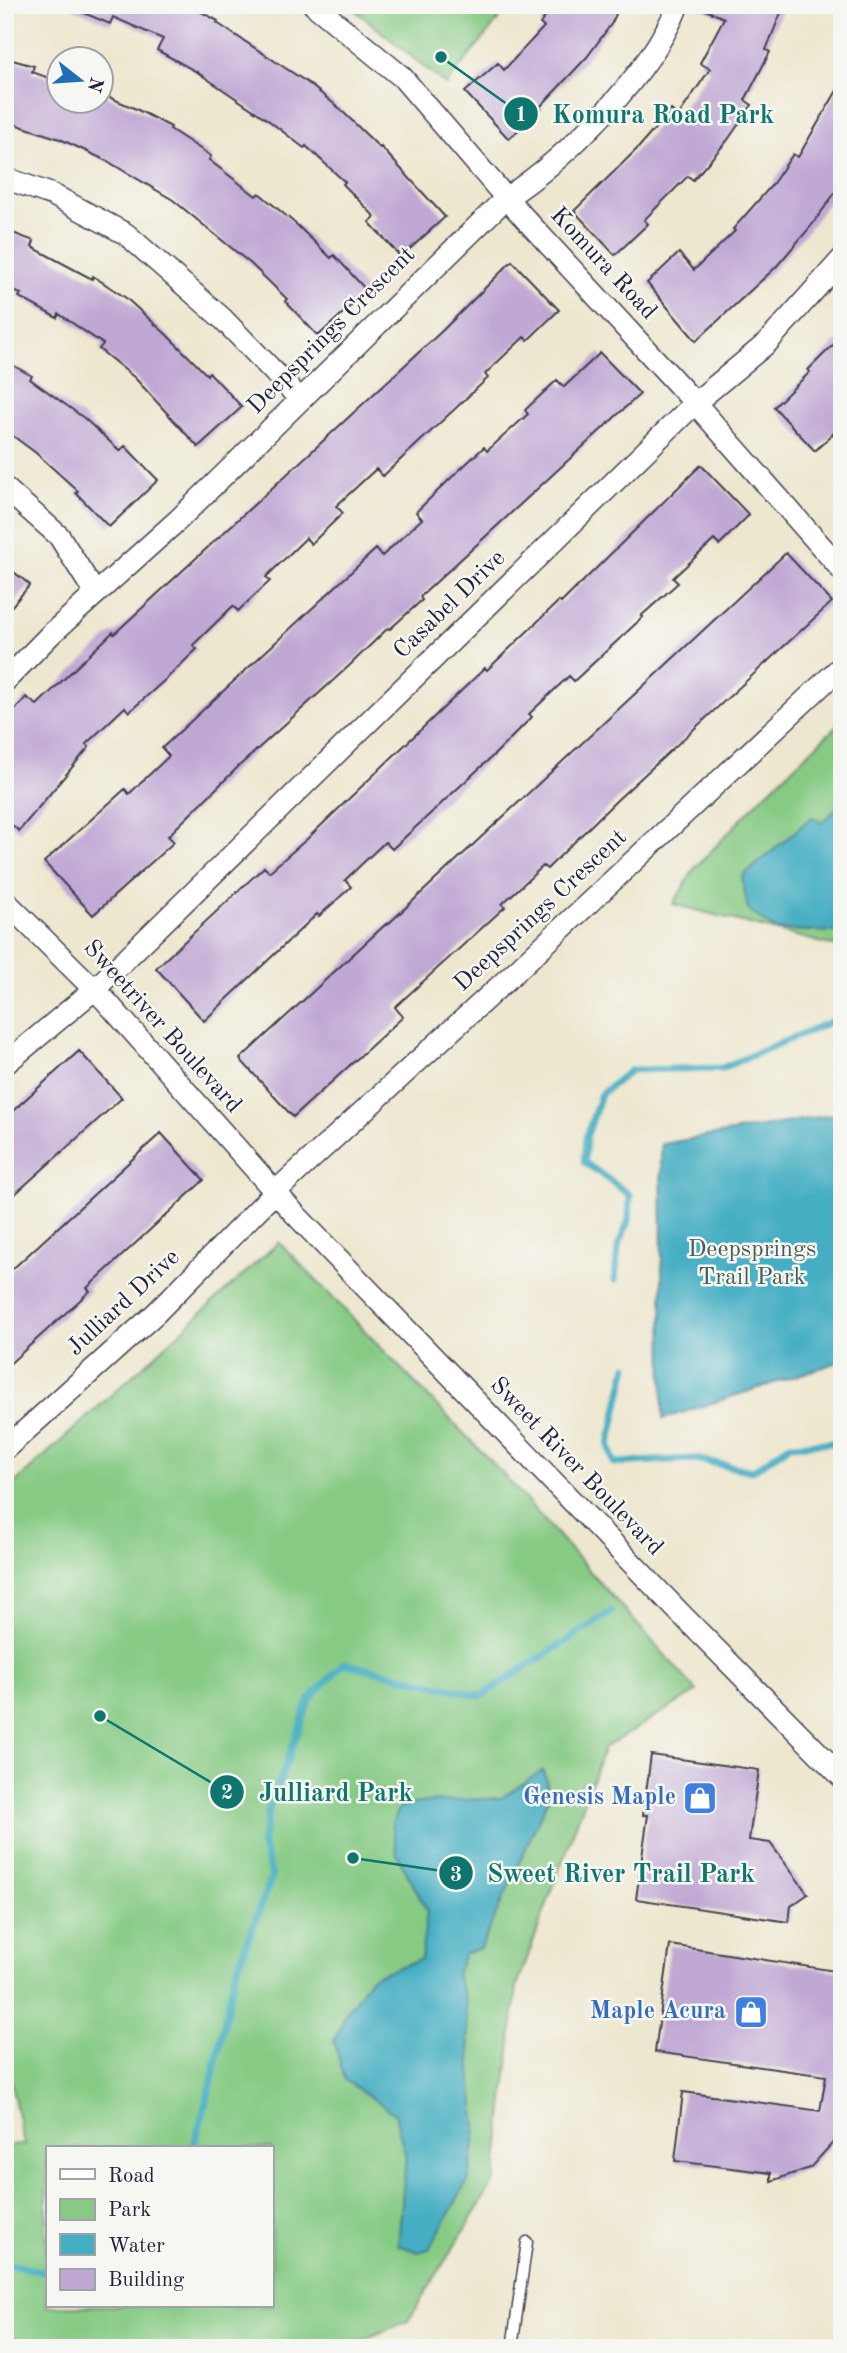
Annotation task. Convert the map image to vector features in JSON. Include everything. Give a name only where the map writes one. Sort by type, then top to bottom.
[{"type":"street","name":"Komura Road","points":[[314,5],[402,77],[506,198],[695,403],[842,570]]},
{"type":"street","name":"Deepsprings Crescent","points":[[5,681],[95,593],[168,529],[506,198],[551,165],[627,89],[656,46],[677,5]]},
{"type":"street","points":[[5,178],[53,195],[126,234],[223,319],[300,400]]},
{"type":"street","name":"Casabel Drive","points":[[5,1065],[95,989],[695,403],[767,343],[842,259]]},
{"type":"street","points":[[5,488],[59,536],[95,593]]},
{"type":"street","name":"Deepsprings Crescent","points":[[275,1192],[842,667]]},
{"type":"street","name":"Sweetriver Boulevard","points":[[5,901],[95,989],[275,1192]]},
{"type":"street","name":"Julliard Drive","points":[[5,1449],[156,1313],[275,1192]]},
{"type":"street","name":"Sweet River Boulevard","points":[[275,1192],[671,1604],[842,1777]]},
{"type":"lane","points":[[512,2348],[527,2242]]},
{"type":"green space","points":[[349,5],[510,5],[446,85]]},
{"type":"green space","points":[[842,721],[842,948],[673,904],[694,869],[765,794]]},
{"type":"green space","points":[[279,1242],[501,1472],[697,1691],[604,1748],[517,1986],[495,2180],[408,2321],[343,2348],[5,2348],[5,2146],[24,2145],[5,2053],[5,1492]]},
{"type":"water","points":[[842,804],[842,932],[776,930],[748,910],[742,877],[812,817],[822,822]]},
{"type":"water","name":"Deepsprings Trail Park","points":[[842,1113],[842,1361],[663,1419],[661,1144]]},
{"type":"water","points":[[543,1770],[550,1794],[481,1948],[464,1954],[456,1974],[465,1998],[476,2129],[469,2179],[429,2249],[419,2252],[398,2245],[406,2158],[395,2114],[345,2080],[334,2041],[346,2013],[371,1977],[421,1959],[427,1911],[397,1854],[392,1823],[401,1806],[501,1798]]},
{"type":"building","points":[[65,5],[189,5],[218,21],[217,23],[308,83],[338,107],[381,147],[445,217],[401,257],[369,222],[375,217],[343,184],[345,182],[306,146],[304,148],[197,72],[157,50],[163,39],[113,17],[110,24]]},
{"type":"building","points":[[554,5],[620,5],[612,23],[587,57],[539,108],[541,109],[509,139],[465,92],[498,63],[504,70],[544,27],[540,24]]},
{"type":"building","points":[[694,5],[784,5],[766,50],[770,52],[745,100],[752,105],[727,141],[693,180],[688,176],[644,220],[648,224],[615,255],[574,211],[639,147],[671,110],[678,116],[710,69],[700,63],[724,18]]},
{"type":"building","points":[[5,58],[34,66],[32,72],[46,77],[46,116],[116,116],[116,100],[136,109],[171,127],[170,129],[211,156],[209,160],[256,196],[259,193],[331,258],[334,255],[367,291],[318,336],[285,301],[287,299],[251,264],[173,200],[107,161],[60,139],[5,121]]},
{"type":"building","points":[[842,82],[842,183],[812,225],[776,267],[696,341],[647,283],[679,253],[694,270],[735,231],[733,229],[772,185],[793,154],[798,157]]},
{"type":"building","points":[[5,230],[34,241],[32,247],[92,279],[93,276],[126,298],[207,375],[209,372],[242,407],[198,447],[135,378],[99,349],[103,344],[59,314],[57,318],[19,297],[21,294],[5,288]]},
{"type":"building","points":[[512,261],[559,310],[528,340],[524,337],[485,374],[488,378],[383,476],[376,469],[336,506],[343,513],[311,544],[306,538],[266,577],[270,581],[238,611],[233,606],[193,645],[197,649],[166,679],[129,712],[125,707],[86,744],[89,747],[19,831],[5,819],[5,722],[26,697],[37,705],[443,330]]},
{"type":"building","points":[[842,336],[842,425],[815,451],[774,407]]},
{"type":"building","points":[[600,353],[640,394],[420,597],[422,600],[388,628],[238,767],[168,836],[174,842],[93,915],[44,862],[125,789],[129,794],[169,756],[162,748],[376,549],[382,556],[422,519],[416,512],[484,447],[487,451],[528,414],[525,410],[557,380],[564,387]]},
{"type":"building","points":[[5,361],[32,376],[30,379],[84,418],[120,451],[125,446],[158,480],[109,527],[76,493],[78,491],[36,453],[5,430]]},
{"type":"building","points":[[701,465],[749,515],[719,545],[714,540],[673,578],[678,583],[641,616],[643,617],[574,681],[569,676],[529,714],[532,717],[496,753],[392,849],[385,842],[345,880],[351,887],[319,916],[317,914],[204,1021],[156,968],[264,867],[269,872],[307,839],[485,668],[487,670],[559,601],[561,603]]},
{"type":"building","points":[[786,553],[832,602],[617,800],[547,869],[543,866],[502,904],[505,907],[395,1007],[403,1017],[293,1117],[240,1059]]},
{"type":"building","points":[[5,565],[30,585],[5,614]]},
{"type":"building","points":[[79,1051],[122,1098],[5,1203],[5,1118]]},
{"type":"building","points":[[161,1133],[204,1180],[87,1288],[90,1291],[5,1368],[5,1276]]},
{"type":"building","points":[[651,1755],[759,1770],[749,1840],[770,1843],[808,1894],[791,1906],[789,1922],[636,1899],[648,1815],[643,1815]]},
{"type":"building","name":"Maple Acura","points":[[670,1945],[842,1972],[842,2128],[840,2135],[810,2168],[771,2181],[771,2173],[675,2161],[683,2092],[820,2111],[826,2076],[655,2052]]},
{"type":"waterway","points":[[615,1280],[618,1246],[629,1220],[630,1195],[584,1162],[586,1138],[601,1094],[631,1070],[722,1068],[842,1017]]},
{"type":"waterway","points":[[627,1366],[609,1445],[614,1463],[695,1459],[752,1471],[790,1445],[842,1442]]},
{"type":"waterway","points":[[194,2146],[211,2085],[234,1977],[272,1876],[262,1843],[268,1813],[310,1699],[344,1663],[481,1696],[611,1612]]},
{"type":"waterway","points":[[5,2263],[46,2273]]},
{"type":"place","name":"Komura Road Park","points":[[441,57]]},
{"type":"place","name":"Julliard Park","points":[[100,1716]]},
{"type":"place","name":"Genesis Maple","points":[[700,1798]]},
{"type":"place","name":"Sweet River Trail Park","points":[[353,1858]]},
{"type":"place","name":"Maple Acura","points":[[751,2012]]}]
